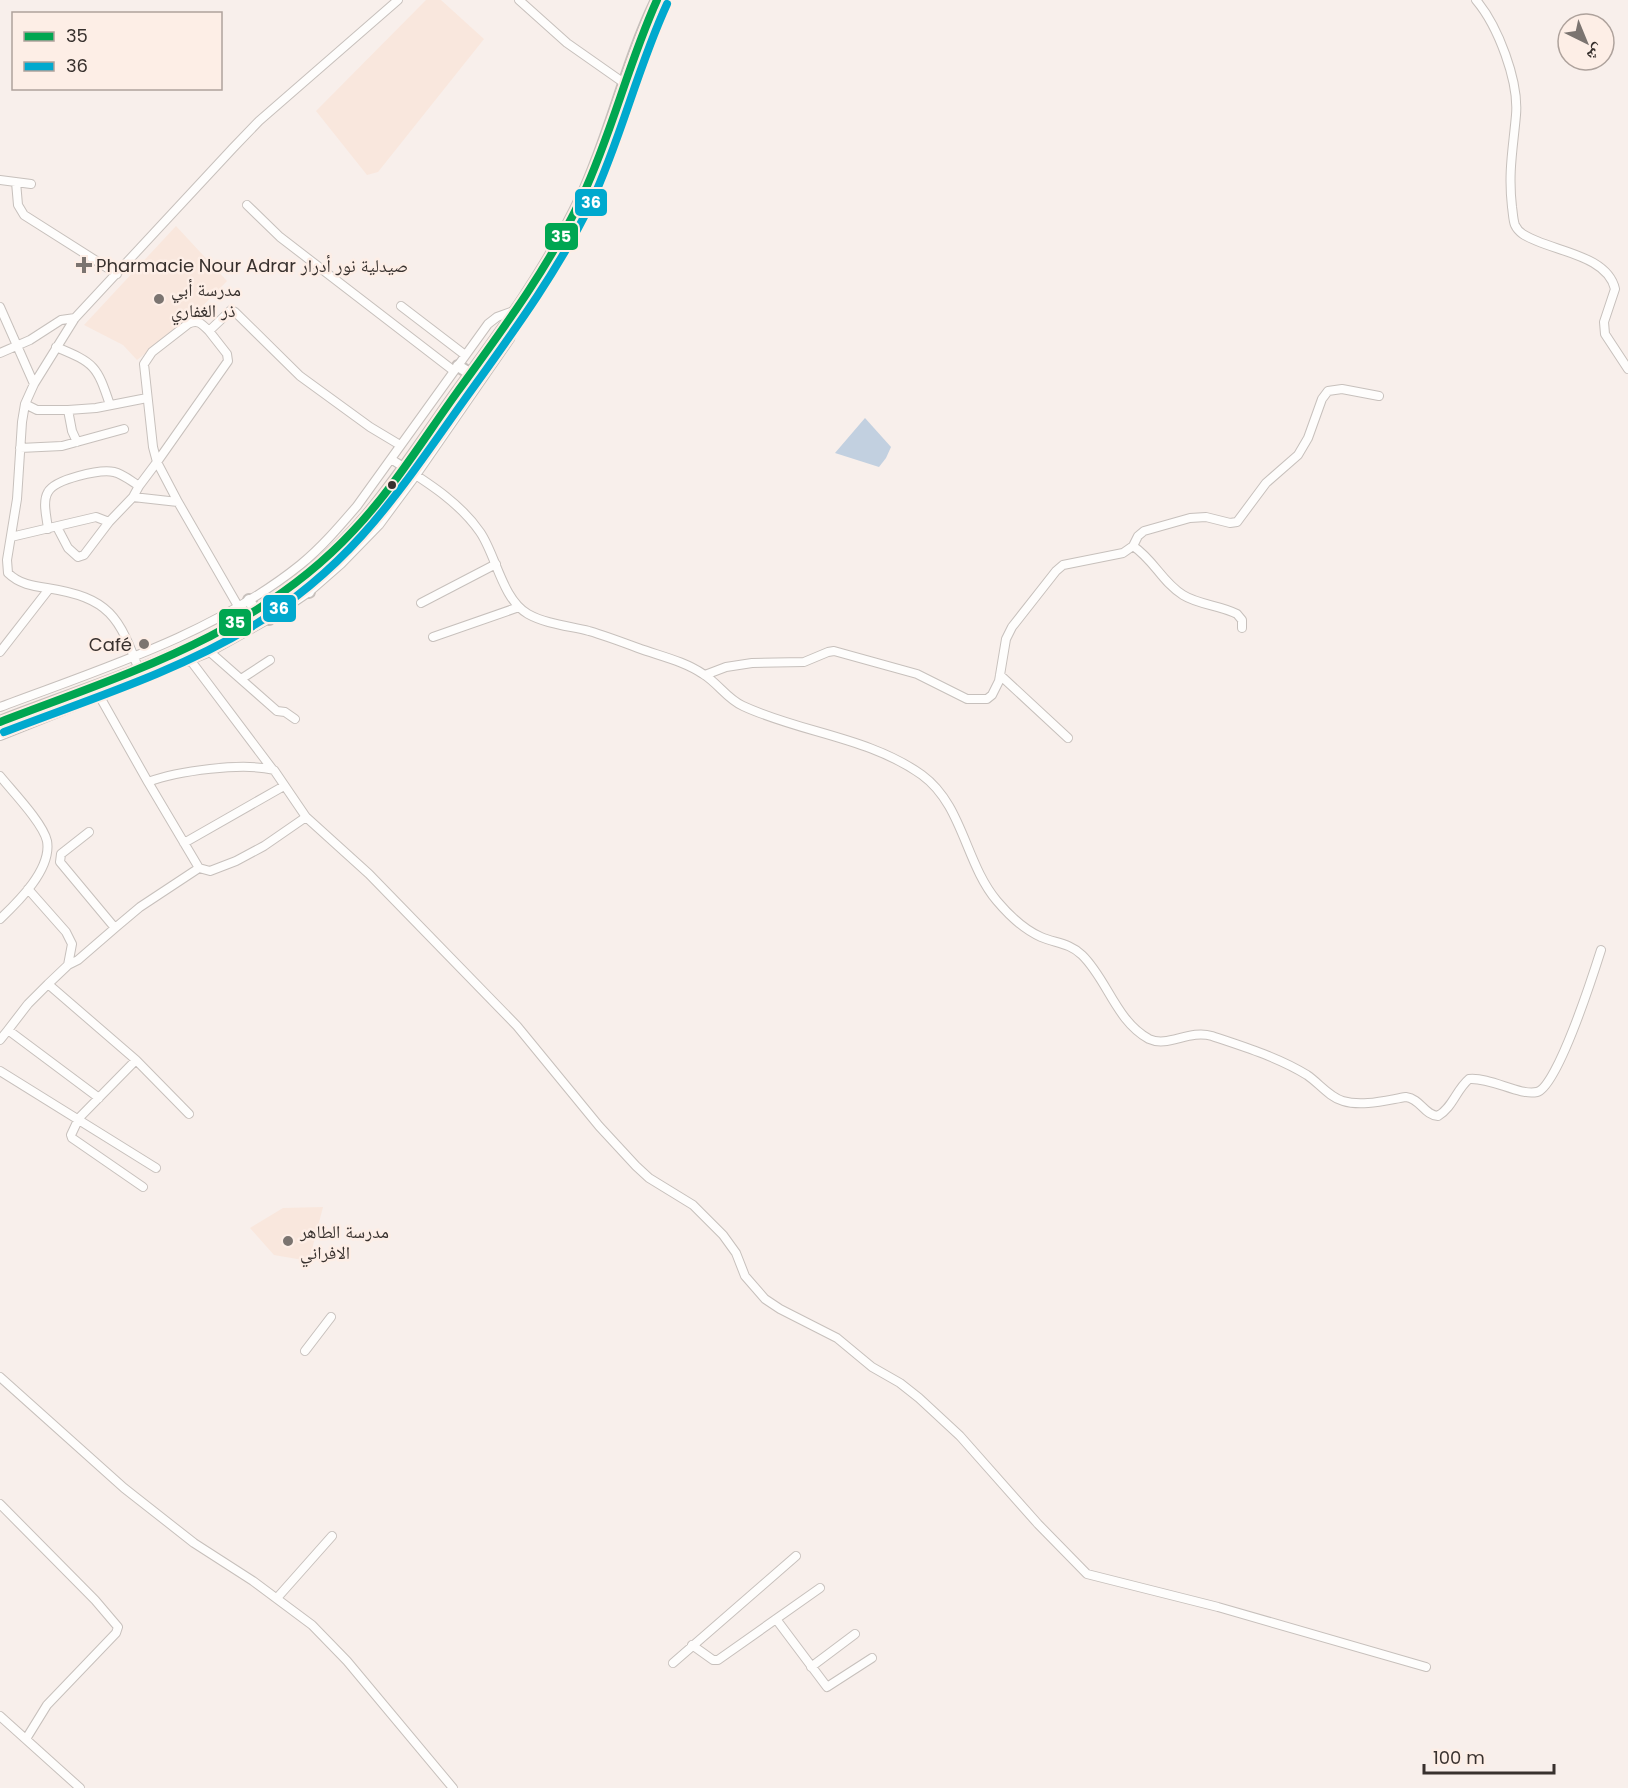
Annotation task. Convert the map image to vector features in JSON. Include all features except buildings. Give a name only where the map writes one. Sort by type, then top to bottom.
[{"type":"main road","points":[[0,722],[95,686],[140,675],[259,610],[300,580],[349,536],[404,467],[471,374],[555,250],[584,193],[606,139],[624,82],[657,0]]},
{"type":"main road","points":[[456,368],[471,374]]},
{"type":"main road","points":[[300,580],[309,592]]},
{"type":"main road","points":[[249,600],[269,619]]},
{"type":"main road","points":[[95,686],[100,697]]},
{"type":"street","points":[[140,675],[119,625],[96,602],[79,594],[22,583],[8,573],[25,404],[34,384],[75,318],[259,121],[398,0]]},
{"type":"street","points":[[519,0],[567,43],[624,82]]},
{"type":"street","points":[[1476,0],[1486,13],[1504,52],[1516,92],[1516,115],[1509,170],[1514,222],[1525,236],[1589,260],[1608,274],[1615,289],[1604,322],[1605,334],[1628,369]]},
{"type":"street","points":[[0,180],[31,184]]},
{"type":"street","points":[[16,182],[18,205],[24,215],[117,274]]},
{"type":"street","points":[[247,205],[280,237],[456,368]]},
{"type":"street","points":[[401,306],[465,356]]},
{"type":"street","points":[[0,307],[34,384]]},
{"type":"street","points":[[0,707],[91,674],[204,626],[249,600],[300,565],[321,546],[357,506],[488,324],[497,317],[516,310],[516,320],[510,339],[416,475],[379,525],[341,564],[309,592],[269,619],[191,661],[140,675],[100,697],[0,736]]},
{"type":"street","points":[[209,331],[229,311],[235,312],[300,376],[400,446]]},
{"type":"street","points":[[0,353],[30,340],[61,320],[75,318]]},
{"type":"street","points":[[139,486],[114,472],[95,473],[63,481],[47,493],[45,510],[53,528],[78,557],[84,555],[109,522],[133,497],[139,486],[157,462],[228,361],[226,354],[200,322],[192,322],[147,357],[144,370],[153,447],[157,462],[178,502],[238,606]]},
{"type":"street","points":[[56,347],[73,354],[94,368],[102,379],[110,405]]},
{"type":"street","points":[[705,675],[726,667],[752,663],[804,662],[834,651],[917,674],[967,699],[987,699],[992,695],[1000,675],[1008,633],[1059,568],[1072,562],[1123,553],[1133,546],[1138,536],[1144,531],[1190,518],[1206,517],[1230,523],[1237,522],[1266,483],[1298,455],[1308,438],[1328,391],[1342,389],[1380,396]]},
{"type":"street","points":[[25,404],[37,410],[68,410],[147,398]]},
{"type":"street","points":[[68,410],[72,431],[77,442]]},
{"type":"street","points":[[20,448],[49,448],[124,429]]},
{"type":"street","points":[[391,459],[448,497],[471,521],[484,538],[510,595],[519,607],[537,618],[679,662],[705,675],[740,705],[774,718],[861,744],[898,761],[925,777],[944,797],[976,868],[997,901],[1036,935],[1068,945],[1081,954],[1091,964],[1125,1017],[1146,1037],[1158,1042],[1193,1034],[1209,1035],[1293,1068],[1309,1076],[1333,1096],[1343,1101],[1353,1103],[1414,1098],[1430,1114],[1436,1116],[1446,1111],[1469,1079],[1485,1080],[1530,1092],[1540,1091],[1550,1081],[1588,993],[1601,950]]},
{"type":"street","points":[[133,497],[178,502]]},
{"type":"street","points":[[11,537],[96,517],[109,522]]},
{"type":"street","points":[[1133,546],[1148,556],[1178,591],[1190,598],[1237,614],[1242,620],[1242,628]]},
{"type":"street","points":[[421,603],[496,564]]},
{"type":"street","points":[[0,652],[3,642],[49,589]]},
{"type":"street","points":[[433,637],[519,607]]},
{"type":"street","points":[[210,652],[277,711],[285,712],[296,719]]},
{"type":"street","points":[[241,680],[270,660]]},
{"type":"street","points":[[191,661],[274,770],[306,817],[361,866],[517,1026],[599,1126],[643,1173],[693,1205],[723,1235],[736,1253],[745,1276],[765,1299],[837,1338],[872,1367],[900,1383],[919,1398],[960,1436],[1038,1524],[1087,1574],[1218,1607],[1426,1667]]},
{"type":"street","points":[[1000,675],[1068,738]]},
{"type":"street","points":[[100,697],[199,868],[210,871],[236,861],[264,846],[306,817]]},
{"type":"street","points":[[148,782],[219,769],[274,770]]},
{"type":"street","points":[[0,776],[37,823],[47,841],[44,862],[28,889],[0,919]]},
{"type":"street","points":[[184,843],[284,786]]},
{"type":"street","points":[[89,832],[61,854],[60,862],[116,928]]},
{"type":"street","points":[[0,1040],[28,1004],[68,965],[78,960],[140,907],[199,868]]},
{"type":"street","points":[[28,889],[71,939],[72,949],[68,965]]},
{"type":"street","points":[[48,984],[136,1060],[189,1114]]},
{"type":"street","points":[[8,1030],[99,1098]]},
{"type":"street","points":[[136,1060],[79,1118],[70,1135],[75,1141],[143,1187]]},
{"type":"street","points":[[0,1071],[79,1118],[156,1168]]},
{"type":"street","points":[[305,1351],[331,1317]]},
{"type":"street","points":[[0,1377],[124,1488],[194,1543],[312,1625],[347,1661],[453,1788]]},
{"type":"street","points":[[0,1504],[118,1625],[116,1633],[48,1705],[26,1739]]},
{"type":"street","points":[[276,1598],[332,1536]]},
{"type":"street","points":[[673,1663],[796,1557]]},
{"type":"street","points":[[692,1645],[713,1660],[718,1660],[820,1588]]},
{"type":"street","points":[[776,1619],[827,1687],[872,1658]]},
{"type":"street","points":[[811,1667],[855,1634]]},
{"type":"street","points":[[0,1716],[80,1788]]},
{"type":"shaded area","points":[[426,0],[441,0],[484,39],[378,172],[367,175],[316,111]]},
{"type":"shaded area","name":"مدرسة أبي ذر الغفاري","points":[[176,226],[227,281],[193,316],[137,360],[123,345],[84,325]]},
{"type":"shaded area","name":"مدرسة الطاهر الافراني","points":[[323,1207],[309,1261],[274,1255],[250,1228],[283,1208]]},
{"type":"water","points":[[865,418],[891,447],[879,467],[835,453]]},
{"type":"transit line","name":"35","points":[[0,722],[142,667],[232,624],[275,598],[315,567],[368,515],[408,463],[508,321],[555,248],[593,173],[657,0]]},
{"type":"transit line","name":"36","points":[[4,732],[161,672],[251,627],[287,604],[318,579],[372,525],[499,351],[578,229],[602,179],[667,4]]},
{"type":"place","name":"Pharmacie Nour Adrar صيدلية نور أدرار","points":[[84,265]]},
{"type":"place","name":"مدرسة أبي ذر الغفاري","points":[[159,299]]},
{"type":"place","name":"Café","points":[[144,644]]},
{"type":"place","name":"مدرسة الطاهر الافراني","points":[[288,1241]]}]
